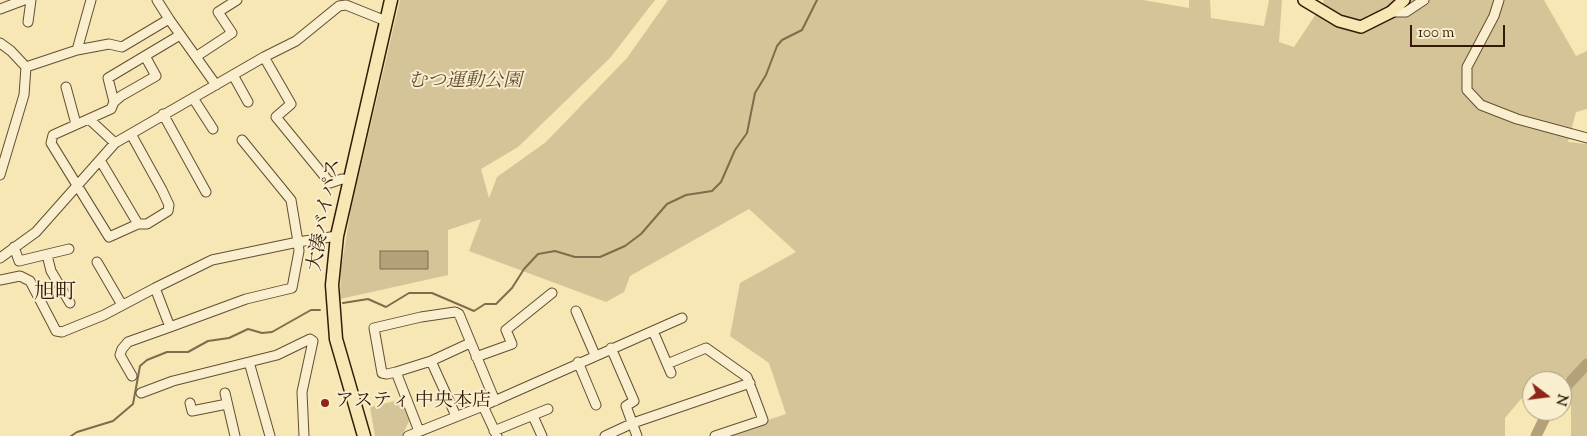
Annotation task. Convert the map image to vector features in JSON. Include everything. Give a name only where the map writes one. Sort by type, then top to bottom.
[{"type":"highway","name":"大湊バイパス","points":[[364,436],[336,339],[332,285],[337,236],[391,0]]},
{"type":"main road","points":[[1304,0],[1340,21],[1354,26],[1368,25],[1391,12],[1404,0]]},
{"type":"street","points":[[0,8],[24,0]]},
{"type":"street","points":[[28,22],[31,0]]},
{"type":"street","points":[[77,50],[91,0]]},
{"type":"street","points":[[157,0],[216,85]]},
{"type":"street","points":[[197,56],[232,33],[218,12],[236,0]]},
{"type":"street","points":[[1391,12],[1406,12],[1424,0]]},
{"type":"street","points":[[1498,0],[1494,16],[1466,67],[1467,90],[1481,105],[1560,132],[1587,138]]},
{"type":"street","points":[[0,258],[36,232],[115,143],[233,74],[296,41],[346,2],[386,21]]},
{"type":"street","points":[[26,67],[77,50],[109,44],[122,47],[169,19]]},
{"type":"street","points":[[114,102],[108,78],[180,35]]},
{"type":"street","points":[[0,43],[12,51],[26,67],[24,95],[0,175]]},
{"type":"street","points":[[131,134],[169,205],[168,211],[147,224],[138,224],[109,237],[76,187],[51,143],[53,135],[111,109],[114,102],[156,76],[145,56]]},
{"type":"street","points":[[264,57],[291,104],[276,117],[330,183],[342,179],[350,180]]},
{"type":"street","points":[[233,74],[248,102]]},
{"type":"street","points":[[66,87],[76,124]]},
{"type":"street","points":[[194,98],[213,129]]},
{"type":"street","points":[[163,114],[206,192]]},
{"type":"street","points":[[89,119],[115,143]]},
{"type":"street","points":[[132,376],[120,355],[128,342],[246,299],[292,288],[299,251],[292,200],[242,140]]},
{"type":"street","points":[[100,160],[138,224]]},
{"type":"street","points":[[0,280],[20,276],[30,281],[56,331],[62,332],[104,315],[212,260],[337,236]]},
{"type":"street","points":[[14,247],[19,261],[69,249]]},
{"type":"street","points":[[47,255],[51,271],[70,304]]},
{"type":"street","points":[[98,262],[122,305]]},
{"type":"street","points":[[155,288],[170,327]]},
{"type":"street","points":[[476,357],[512,344],[506,330],[552,293]]},
{"type":"street","points":[[470,343],[430,361],[387,374],[382,373],[374,328],[455,312],[459,314],[495,400]]},
{"type":"street","points":[[576,312],[595,355]]},
{"type":"street","points":[[408,436],[482,406],[578,362],[682,318]]},
{"type":"street","points":[[653,331],[671,373]]},
{"type":"street","points":[[141,393],[173,381],[277,355],[310,338],[313,341],[302,392],[304,436]]},
{"type":"street","points":[[610,348],[634,401],[626,406],[637,436]]},
{"type":"street","points":[[667,364],[706,348],[747,378],[763,420],[715,436]]},
{"type":"street","points":[[430,361],[456,416]]},
{"type":"street","points":[[250,362],[270,436]]},
{"type":"street","points":[[578,362],[596,405]]},
{"type":"street","points":[[396,372],[419,431]]},
{"type":"street","points":[[605,436],[633,423],[750,383]]},
{"type":"street","points":[[224,393],[235,436]]},
{"type":"street","points":[[190,403],[192,411],[227,404]]},
{"type":"street","points":[[482,406],[496,434],[548,409]]},
{"type":"street","points":[[533,416],[542,436]]},
{"type":"green space","name":"むつ運動公園","points":[[400,0],[655,0],[610,58],[518,147],[481,169],[489,198],[497,177],[546,142],[627,58],[668,0],[1143,0],[1189,8],[1189,0],[1210,0],[1211,18],[1264,26],[1269,0],[1282,0],[1279,42],[1294,47],[1324,2],[1323,0],[1544,0],[1576,56],[1587,51],[1587,109],[1576,112],[1568,142],[1587,144],[1587,436],[1571,436],[1572,371],[1522,371],[1522,398],[1505,418],[1505,436],[720,436],[786,414],[769,363],[730,336],[740,283],[796,252],[749,209],[630,276],[624,292],[606,302],[469,251],[481,219],[448,230],[448,275],[340,299],[341,269],[351,209]]},
{"type":"green space","points":[[403,399],[410,419],[402,436],[375,436],[370,407]]},
{"type":"shaded area","points":[[380,251],[428,251],[428,269],[380,269]]},
{"type":"waterway","points":[[343,303],[368,299],[386,307],[409,293],[432,293],[474,311],[485,304],[496,304],[512,288],[524,269],[538,254],[555,251],[575,257],[600,257],[625,246],[641,234],[667,204],[686,195],[712,191],[721,182],[735,150],[747,133],[755,93],[766,75],[777,46],[782,40],[802,30],[817,0]]},
{"type":"waterway","points":[[71,436],[77,432],[113,421],[133,404],[140,366],[147,360],[167,352],[188,352],[208,341],[229,338],[248,329],[262,333],[272,332],[311,310],[320,310]]},
{"type":"waterway","points":[[1572,380],[1587,364]]},
{"type":"waterway","points":[[1536,436],[1543,421]]},
{"type":"place","name":"アスティ 中央本店","points":[[325,403]]},
{"type":"district","name":"旭町","points":[[55,294]]}]
